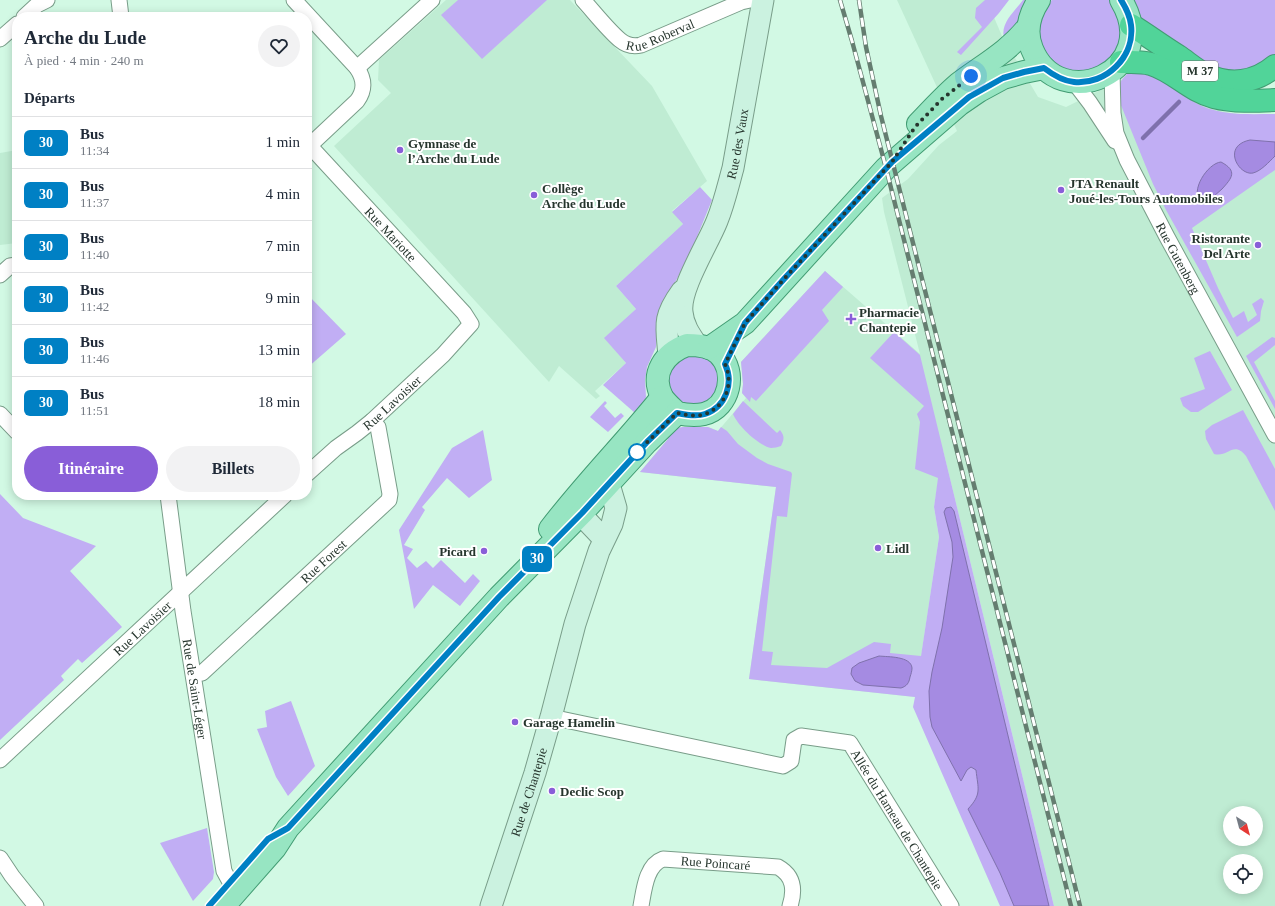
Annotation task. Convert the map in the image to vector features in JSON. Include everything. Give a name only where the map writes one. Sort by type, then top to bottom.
[{"type":"highway","name":"M 37","points":[[1131,25],[1205,74],[1220,80],[1238,82],[1254,79],[1268,72],[1275,66]]},
{"type":"highway","name":"M 37","points":[[1116,67],[1150,63],[1162,68],[1191,87],[1213,97],[1237,101],[1275,100]]},
{"type":"main road","points":[[1039,0],[1032,12],[1028,27],[1029,42],[1035,56],[1044,68],[1058,78],[1074,82],[1090,81],[1102,78],[1116,67],[1127,51],[1131,38],[1131,25],[1128,11],[1121,0]]},
{"type":"main road","points":[[892,162],[915,127],[942,99],[958,85],[1009,48],[1018,40],[1028,27]]},
{"type":"main road","points":[[725,364],[745,323],[892,162],[969,97],[1003,78],[1044,68]]},
{"type":"main road","points":[[703,346],[745,323]]},
{"type":"main road","points":[[687,345],[703,346],[719,354],[725,364],[730,381],[728,392],[722,402],[706,414],[696,416],[677,413],[662,397],[658,375],[662,364],[669,355],[678,348],[687,345]]},
{"type":"main road","points":[[580,504],[662,397]]},
{"type":"main road","points":[[224,906],[275,848],[288,828],[499,597],[559,518],[607,485],[647,442],[677,413]]},
{"type":"main road","points":[[209,906],[268,839],[288,828]]},
{"type":"street","points":[[29,12],[37,5],[47,0]]},
{"type":"street","points":[[119,0],[120,12]]},
{"type":"street","points":[[294,0],[305,12]]},
{"type":"street","points":[[357,68],[432,0]]},
{"type":"street","name":"Rue Roberval","points":[[583,0],[620,40],[636,46],[641,46],[741,2],[750,0]]},
{"type":"street","name":"Rue des Vaux","points":[[703,346],[690,335],[684,325],[682,312],[683,299],[689,281],[717,221],[726,194],[733,168],[764,0]]},
{"type":"street","points":[[312,19],[357,68],[363,79],[364,87],[361,95],[312,142]]},
{"type":"street","points":[[0,39],[12,28]]},
{"type":"street","name":"Rue Gutenberg","points":[[1116,67],[1112,100],[1113,113],[1116,133],[1127,160],[1170,244],[1275,435]]},
{"type":"street","points":[[1074,82],[1090,103],[1127,160]]},
{"type":"street","name":"Rue Mariotte","points":[[312,150],[464,313],[471,324]]},
{"type":"street","name":"Rue des Vaux","points":[[669,355],[666,335],[666,320],[675,300],[689,281]]},
{"type":"street","name":"Rue Lavoisier","points":[[312,470],[336,448],[372,421],[443,355],[471,324]]},
{"type":"street","points":[[0,414],[12,427]]},
{"type":"street","name":"Rue Forest","points":[[194,674],[202,673],[389,500],[390,494],[378,427],[372,421]]},
{"type":"street","name":"Rue de Chantepie","points":[[496,905],[551,717],[575,624],[599,551],[612,524],[616,508],[611,491],[607,485]]},
{"type":"street","name":"Rue Lavoisier","points":[[0,760],[279,500]]},
{"type":"street","name":"Rue de Saint-Léger","points":[[169,501],[181,592],[224,871],[230,882]]},
{"type":"street","points":[[580,504],[584,519],[604,539]]},
{"type":"street","name":"Allée du Hameau de Chantepie","points":[[551,717],[783,766],[790,761],[794,740],[801,736],[850,743],[951,906]]},
{"type":"street","points":[[0,858],[36,906]]},
{"type":"street","name":"Rue Poincaré","points":[[640,906],[648,875],[658,861],[664,859],[778,867],[788,875],[793,888],[793,896],[790,906]]},
{"type":"shaded area","name":"Collège Arche du Lude","points":[[446,0],[570,0],[652,86],[707,181],[672,211],[683,224],[616,286],[636,309],[605,338],[626,363],[595,391],[600,396],[596,399],[559,366],[549,382],[334,146],[391,93],[378,80],[379,60]]},
{"type":"shaded area","points":[[458,0],[547,0],[482,59],[441,15]]},
{"type":"shaded area","points":[[897,0],[1005,0],[993,15],[1002,36],[1038,97],[1066,107],[1121,80],[1129,72],[1155,75],[1188,99],[1204,107],[1242,115],[1275,114],[1275,906],[1054,906],[943,450],[934,507],[939,537],[915,697],[749,679],[776,487],[640,472],[668,439],[666,435],[683,427],[708,427],[718,431],[746,398],[742,393],[743,384],[741,362],[825,271],[920,354],[884,212],[882,198],[908,179],[939,145],[957,131]]},
{"type":"shaded area","points":[[985,0],[1009,0],[961,55],[957,52],[982,27],[975,18],[976,8]]},
{"type":"shaded area","points":[[1023,0],[1028,0],[1021,23],[1004,38],[1003,33],[1006,22]]},
{"type":"shaded area","points":[[1052,0],[1111,1],[1123,28],[1117,56],[1095,74],[1055,68],[1038,46],[1039,18],[1045,6]]},
{"type":"shaded area","points":[[1131,0],[1275,0],[1275,54],[1266,63],[1248,72],[1213,69],[1140,20]]},
{"type":"shaded area","points":[[1129,72],[1153,74],[1196,103],[1211,109],[1238,114],[1275,114],[1275,170],[1192,228],[1218,288],[1233,318],[1244,311],[1248,322],[1257,315],[1252,304],[1261,298],[1264,301],[1260,321],[1237,337],[1153,184],[1118,98],[1118,89],[1120,84]]},
{"type":"shaded area","points":[[1250,140],[1275,142],[1275,156],[1262,168],[1253,173],[1248,173],[1243,170],[1235,160],[1236,148],[1241,143]]},
{"type":"shaded area","points":[[12,151],[12,244],[0,245],[0,153]]},
{"type":"shaded area","points":[[1221,162],[1230,168],[1232,175],[1231,178],[1222,189],[1205,204],[1201,203],[1197,192],[1202,178],[1211,167]]},
{"type":"shaded area","points":[[700,187],[712,200],[690,254],[659,313],[656,347],[647,367],[645,380],[646,397],[643,404],[635,413],[603,385],[626,363],[604,338],[636,309],[616,286],[683,224],[672,212]]},
{"type":"shaded area","points":[[825,271],[843,287],[822,310],[829,321],[756,401],[751,397],[750,402],[742,393],[743,384],[741,362]]},
{"type":"shaded area","points":[[312,299],[346,334],[312,364]]},
{"type":"shaded area","points":[[894,332],[920,355],[1054,906],[1000,906],[913,707],[915,697],[749,679],[776,487],[640,472],[668,439],[666,435],[676,428],[708,427],[718,431],[721,427],[727,431],[738,444],[757,458],[768,464],[791,472],[787,517],[777,516],[762,651],[773,652],[771,665],[827,668],[874,642],[891,644],[890,653],[921,656],[939,537],[934,507],[938,478],[915,469],[920,422],[917,414],[924,406],[870,358]]},
{"type":"shaded area","points":[[1272,337],[1275,338],[1275,345],[1254,362],[1275,401],[1275,409],[1246,356]]},
{"type":"shaded area","points":[[696,351],[718,364],[721,390],[699,407],[680,404],[668,389],[668,370],[672,362]]},
{"type":"shaded area","points":[[1210,351],[1232,390],[1198,412],[1191,412],[1183,406],[1180,398],[1205,389],[1194,358]]},
{"type":"shaded area","points":[[605,401],[607,403],[604,406],[615,418],[621,413],[624,416],[608,432],[590,417]]},
{"type":"shaded area","points":[[743,401],[777,433],[780,430],[784,438],[781,446],[771,448],[760,443],[739,424],[733,414]]},
{"type":"shaded area","points":[[1243,410],[1275,469],[1275,511],[1246,456],[1241,451],[1234,449],[1219,455],[1214,454],[1206,439],[1205,431],[1212,425]]},
{"type":"shaded area","points":[[483,430],[492,480],[469,498],[447,478],[422,507],[425,510],[404,545],[413,549],[407,558],[417,568],[426,561],[433,568],[441,560],[465,583],[473,574],[480,581],[460,606],[433,585],[414,609],[399,530],[452,448]]},
{"type":"shaded area","points":[[0,494],[23,518],[96,546],[70,571],[122,627],[82,663],[78,659],[61,676],[64,680],[0,740]]},
{"type":"shaded area","points":[[951,507],[954,511],[1049,906],[1014,906],[1000,873],[968,809],[975,799],[978,791],[976,770],[971,767],[967,770],[961,781],[932,727],[929,691],[942,628],[953,557],[952,542],[944,512],[946,508]]},
{"type":"shaded area","points":[[879,656],[903,659],[911,664],[912,671],[906,685],[901,688],[863,685],[855,681],[851,674],[852,668],[859,663]]},
{"type":"shaded area","points":[[291,701],[315,766],[288,796],[276,777],[257,729],[267,727],[265,711]]},
{"type":"shaded area","points":[[207,828],[214,872],[213,879],[193,901],[160,843]]},
{"type":"waterway","points":[[1143,138],[1179,102]]},
{"type":"railway","points":[[840,0],[886,168],[1071,906]]},
{"type":"railway","points":[[859,0],[866,47],[881,116],[1080,906]]},
{"type":"bus line","name":"30","points":[[209,906],[268,839],[288,828],[499,597],[582,513],[647,442],[677,413],[696,416],[706,414],[722,402],[728,392],[730,381],[725,364],[745,323],[892,162],[969,97],[1003,78],[1044,68],[1058,78],[1074,82],[1090,81],[1102,78],[1112,71],[1121,62],[1127,51],[1131,38],[1131,25],[1128,11],[1121,0]]},
{"type":"place","name":"Gymnase de l’Arche du Lude","points":[[400,150]]},
{"type":"place","name":"JTA Renault Joué-les-Tours Automobiles","points":[[1061,190]]},
{"type":"place","name":"Collège Arche du Lude","points":[[534,195]]},
{"type":"place","name":"Ristorante Del Arte","points":[[1258,245]]},
{"type":"place","name":"Pharmacie Chantepie","points":[[851,319]]},
{"type":"place","name":"Lidl","points":[[878,548]]},
{"type":"place","name":"Picard","points":[[484,551]]},
{"type":"place","name":"Garage Hamelin","points":[[515,722]]},
{"type":"place","name":"Declic Scop","points":[[552,791]]},
{"type":"route","points":[[637,452],[677,413],[696,416],[706,414],[722,402],[728,392],[730,381],[725,364],[745,323],[892,162],[915,127],[942,99],[971,76]]}]
